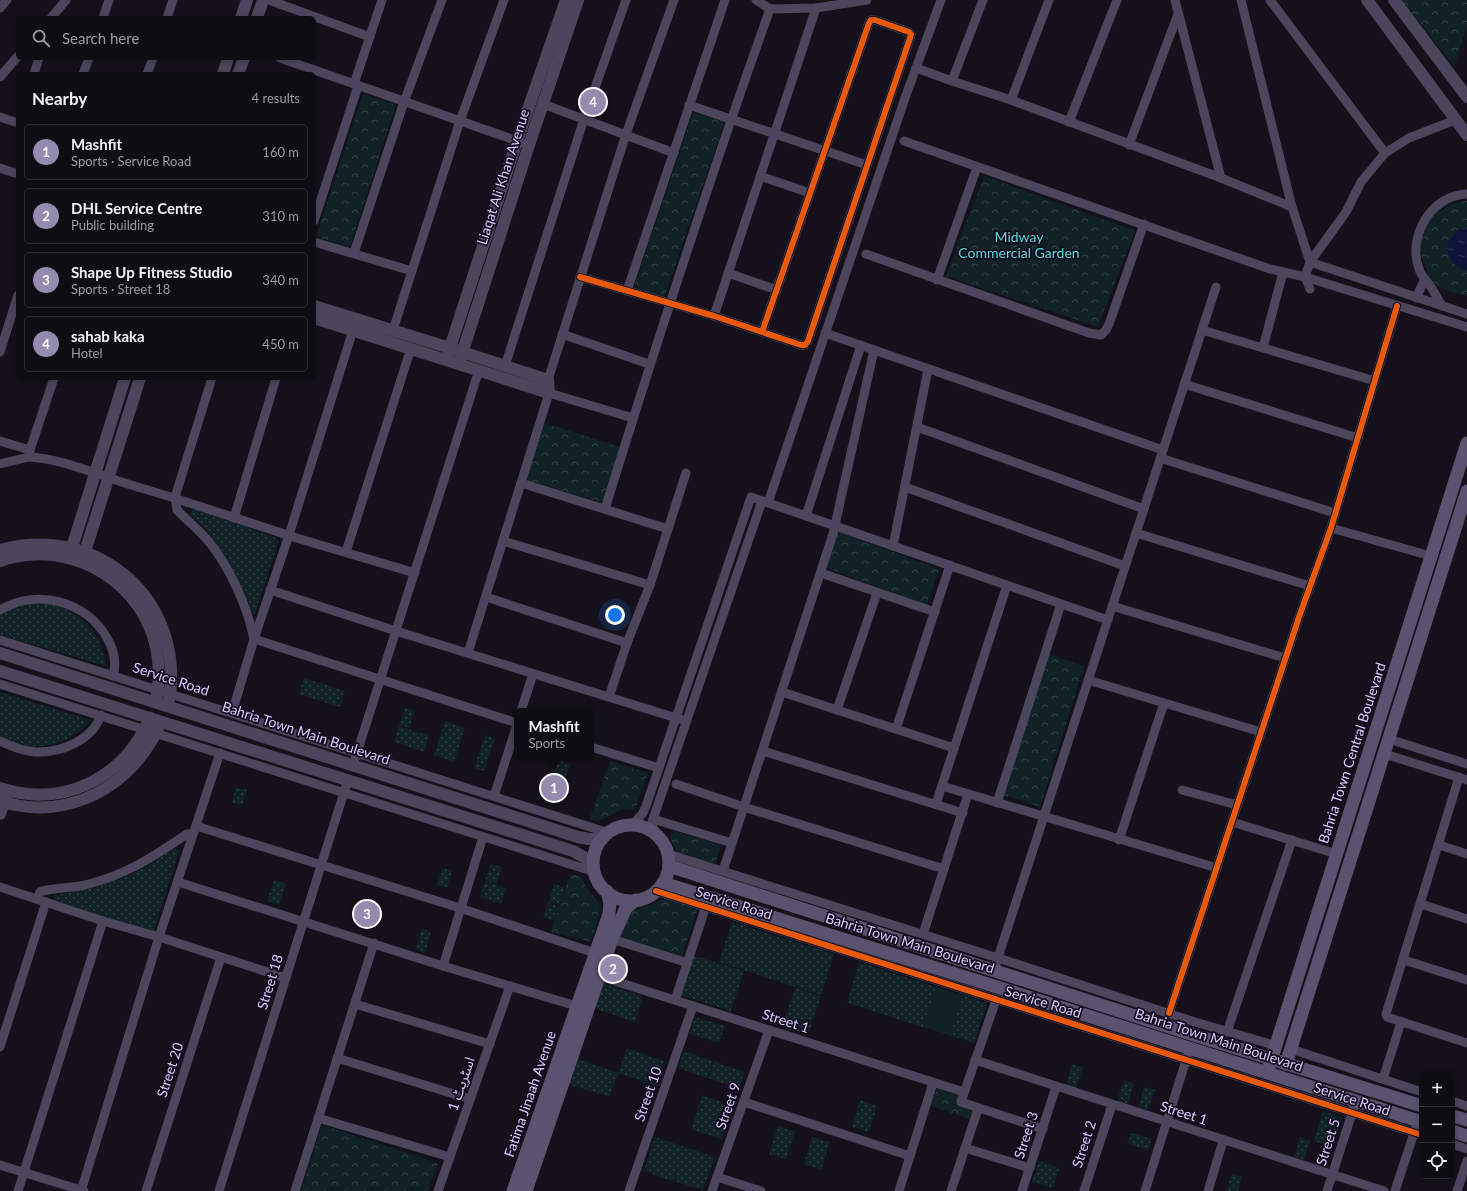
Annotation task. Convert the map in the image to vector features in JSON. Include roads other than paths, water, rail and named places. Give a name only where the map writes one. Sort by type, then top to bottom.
[{"type":"main road","name":"Bahria Town Central Boulevard","points":[[1267,1072],[1277,1046],[1467,443]]},
{"type":"main road","points":[[1286,1064],[1467,491]]},
{"type":"main road","points":[[632,825],[644,827],[655,833],[661,839],[669,860],[667,875],[660,887],[650,896],[636,900],[621,899],[607,891],[598,879],[594,869],[595,852],[605,836],[616,828],[632,825]]},
{"type":"main road","name":"Bahria Town Main Boulevard","points":[[669,860],[994,970],[1272,1060],[1419,1105]]},
{"type":"main road","name":"Bahria Town Main Boulevard","points":[[660,887],[994,994],[1188,1054],[1267,1072],[1354,1106],[1419,1127]]},
{"type":"main road","name":"Fatima Jinaah Avenue","points":[[526,1191],[583,1008],[595,953],[610,909],[607,891]]},
{"type":"main road","name":"Fatima Jinaah Avenue","points":[[513,1191],[583,1008],[599,976],[612,939],[626,908],[636,900]]},
{"type":"main road","points":[[1254,1068],[1260,1067],[1286,1050],[1300,1009],[1304,1007]]},
{"type":"main road","points":[[1455,1117],[1467,1120]]},
{"type":"main road","points":[[1455,1132],[1467,1136]]},
{"type":"street","points":[[0,8],[7,0]]},
{"type":"street","points":[[52,16],[66,0]]},
{"type":"street","points":[[104,16],[109,0]]},
{"type":"street","points":[[168,16],[173,0]]},
{"type":"street","points":[[242,16],[247,0]]},
{"type":"street","points":[[258,16],[263,0]]},
{"type":"street","points":[[269,0],[313,16]]},
{"type":"street","points":[[316,215],[382,0]]},
{"type":"street","points":[[354,253],[404,102],[442,0]]},
{"type":"street","points":[[394,330],[460,121],[504,0]]},
{"type":"street","name":"Liaqat Ali Khan Avenue","points":[[448,354],[523,143],[567,8],[578,0]]},
{"type":"street","points":[[505,366],[584,119],[626,0]]},
{"type":"street","points":[[468,653],[549,393],[548,380],[562,334],[626,134],[674,0]]},
{"type":"street","points":[[627,290],[725,0]]},
{"type":"street","points":[[756,0],[770,9],[816,8],[867,0]]},
{"type":"street","points":[[655,833],[652,824],[653,819],[686,721],[825,333],[902,106],[941,0]]},
{"type":"street","points":[[952,81],[982,0]]},
{"type":"street","points":[[1011,100],[1049,0]]},
{"type":"street","points":[[1070,122],[1117,0]]},
{"type":"street","points":[[1175,0],[1220,178]]},
{"type":"street","points":[[1241,0],[1292,207],[1310,262]]},
{"type":"street","points":[[1270,0],[1385,153]]},
{"type":"street","points":[[1367,0],[1467,135]]},
{"type":"street","points":[[1394,0],[1467,97]]},
{"type":"street","name":"Liaqat Ali Khan Avenue","points":[[461,358],[523,143],[542,104],[567,8]]},
{"type":"street","points":[[714,316],[816,8]]},
{"type":"street","points":[[605,509],[649,364],[730,119],[770,9]]},
{"type":"street","points":[[1130,145],[1178,14]]},
{"type":"street","points":[[316,17],[370,37]]},
{"type":"street","points":[[580,277],[714,316],[801,346],[805,345],[808,341],[911,34],[909,32],[875,20],[871,20],[869,23],[762,332]]},
{"type":"street","points":[[0,77],[16,58]]},
{"type":"street","points":[[35,72],[38,60]]},
{"type":"street","points":[[84,72],[88,60]]},
{"type":"street","points":[[148,72],[152,60]]},
{"type":"street","points":[[224,72],[227,60]]},
{"type":"street","points":[[239,72],[243,60]]},
{"type":"street","points":[[284,60],[302,70]]},
{"type":"street","points":[[916,68],[1011,100],[1220,178],[1292,207]]},
{"type":"street","points":[[316,74],[356,85],[523,143]]},
{"type":"street","points":[[542,104],[674,153]]},
{"type":"street","points":[[689,105],[867,165]]},
{"type":"street","points":[[0,117],[16,122]]},
{"type":"street","points":[[1310,289],[1305,277],[1310,262],[1346,212],[1361,182],[1385,153],[1409,138],[1455,120]]},
{"type":"street","points":[[904,141],[1270,269],[1305,277],[1467,327]]},
{"type":"street","points":[[936,280],[977,167]]},
{"type":"street","points":[[0,168],[16,173]]},
{"type":"street","points":[[760,176],[810,193]]},
{"type":"street","points":[[1442,306],[1419,270],[1416,258],[1416,244],[1426,217],[1436,206],[1449,199],[1467,194]]},
{"type":"street","points":[[866,254],[1089,333],[1102,334],[1106,330],[1144,224]]},
{"type":"street","points":[[316,243],[412,271]]},
{"type":"street","points":[[1310,262],[1467,314]]},
{"type":"street","points":[[1263,348],[1284,272]]},
{"type":"street","points":[[728,273],[777,290]]},
{"type":"street","points":[[1416,298],[1425,279]]},
{"type":"street","points":[[994,970],[1045,817],[1216,287]]},
{"type":"street","points":[[0,352],[16,301]]},
{"type":"street","points":[[1169,1013],[1285,658],[1331,528],[1397,306]]},
{"type":"street","points":[[316,307],[394,330],[448,354],[461,358],[505,366],[548,380]]},
{"type":"street","points":[[316,319],[411,348],[448,354]]},
{"type":"street","points":[[232,713],[254,639],[289,536],[353,330]]},
{"type":"street","points":[[1202,330],[1375,381]]},
{"type":"street","points":[[825,333],[1162,454],[1335,513]]},
{"type":"street","points":[[562,334],[649,364]]},
{"type":"street","points":[[806,516],[861,345]]},
{"type":"street","points":[[346,552],[411,348]]},
{"type":"street","points":[[723,871],[835,526],[874,350]]},
{"type":"street","points":[[461,358],[479,370],[633,418]]},
{"type":"street","points":[[893,546],[928,369]]},
{"type":"street","points":[[355,759],[479,370]]},
{"type":"street","points":[[29,454],[53,380]]},
{"type":"street","points":[[70,552],[124,380]]},
{"type":"street","points":[[84,557],[139,380]]},
{"type":"street","points":[[211,380],[175,497],[177,510],[210,543],[226,568],[241,599],[254,639]]},
{"type":"street","points":[[234,518],[275,380]]},
{"type":"street","points":[[1184,384],[1358,438]]},
{"type":"street","points":[[916,427],[1144,509]]},
{"type":"street","points":[[0,442],[29,454],[175,497],[289,536],[415,573]]},
{"type":"street","points":[[0,464],[29,454]]},
{"type":"street","points":[[609,697],[627,643],[650,585],[686,473]]},
{"type":"street","points":[[521,483],[668,529]]},
{"type":"street","points":[[905,487],[1125,566]]},
{"type":"street","points":[[632,825],[643,813],[751,497],[1108,620]]},
{"type":"street","points":[[1331,528],[1431,556]]},
{"type":"street","points":[[1136,533],[1310,586]]},
{"type":"street","points":[[503,541],[650,585]]},
{"type":"street","points":[[0,550],[20,545],[41,544],[84,557],[106,561],[124,574],[140,590],[153,608],[163,628],[169,650],[171,673],[169,700]]},
{"type":"street","points":[[0,561],[31,554],[70,552]]},
{"type":"street","points":[[84,557],[119,584],[134,600],[143,613],[157,648],[159,670],[156,702]]},
{"type":"street","points":[[896,729],[950,565]]},
{"type":"street","points":[[821,573],[935,612]]},
{"type":"street","points":[[936,804],[1007,585]]},
{"type":"street","points":[[270,590],[396,631],[686,721]]},
{"type":"street","points":[[837,710],[877,593]]},
{"type":"street","points":[[486,597],[627,643]]},
{"type":"street","points":[[0,610],[20,601],[39,599],[58,601],[76,608],[92,619],[110,642],[115,661],[113,676]]},
{"type":"street","points":[[997,803],[1061,604]]},
{"type":"street","points":[[1112,606],[1285,658]]},
{"type":"street","points":[[254,639],[514,723]]},
{"type":"street","name":"Service Road","points":[[0,640],[158,690],[169,700],[232,713],[355,759],[494,796],[605,836]]},
{"type":"street","name":"Bahria Town Main Boulevard","points":[[0,653],[156,702],[169,700],[355,759],[578,836],[589,839],[605,836]]},
{"type":"street","points":[[0,671],[153,726],[220,753],[573,851],[582,855],[594,869]]},
{"type":"street","points":[[522,708],[533,674]]},
{"type":"street","points":[[1088,680],[1261,732]]},
{"type":"street","points":[[0,684],[100,715],[153,726],[346,787],[483,837],[594,869]]},
{"type":"street","points":[[782,692],[954,748]]},
{"type":"street","points":[[1120,840],[1164,703]]},
{"type":"street","points":[[0,741],[14,747],[35,752],[62,748],[77,742],[86,735],[97,725],[100,715]]},
{"type":"street","points":[[0,814],[3,795],[26,806],[49,807],[67,804],[93,795],[116,782],[130,770],[148,749],[153,726]]},
{"type":"street","points":[[494,796],[514,733]]},
{"type":"street","points":[[1389,739],[1467,764]]},
{"type":"street","points":[[594,748],[659,768]]},
{"type":"street","points":[[762,751],[963,812]]},
{"type":"street","points":[[0,1165],[82,1191],[159,937],[220,753]]},
{"type":"street","points":[[1385,754],[1463,779],[1439,845],[1386,1014],[1387,1017],[1467,1043]]},
{"type":"street","points":[[676,784],[744,807],[944,869]]},
{"type":"street","points":[[942,786],[1217,868]]},
{"type":"street","name":"Street 18","points":[[219,1191],[346,787]]},
{"type":"street","points":[[1182,790],[1237,805]]},
{"type":"street","points":[[923,934],[968,794]]},
{"type":"street","points":[[653,819],[732,843]]},
{"type":"street","points":[[1232,822],[1337,854]]},
{"type":"street","points":[[0,1047],[41,900],[40,892],[83,885],[123,872],[155,856],[194,830],[460,908],[595,953]]},
{"type":"street","points":[[443,966],[483,837]]},
{"type":"street","points":[[1227,1032],[1292,840]]},
{"type":"street","points":[[1439,845],[1467,854]]},
{"type":"street","points":[[669,860],[723,871],[1227,1032],[1277,1046]]},
{"type":"street","points":[[178,882],[443,966],[583,1008]]},
{"type":"street","points":[[0,887],[286,978]]},
{"type":"street","name":"Service Road","points":[[660,887],[706,906],[994,994]]},
{"type":"street","points":[[1421,904],[1467,919]]},
{"type":"street","points":[[675,1000],[706,906]]},
{"type":"street","points":[[18,1191],[103,921]]},
{"type":"street","points":[[612,939],[688,963]]},
{"type":"street","points":[[295,1191],[374,943]]},
{"type":"street","name":"Street 20","points":[[146,1191],[220,957]]},
{"type":"street","points":[[1404,960],[1467,980]]},
{"type":"street","name":"Street 1","points":[[599,976],[964,1092]]},
{"type":"street","name":"اسٹریٹ 1","points":[[438,1191],[510,986]]},
{"type":"street","points":[[994,994],[961,1102],[978,1109],[1043,1129]]},
{"type":"street","points":[[355,1004],[490,1044]]},
{"type":"street","name":"Street 10","points":[[629,1191],[693,1006]]},
{"type":"street","points":[[1383,1079],[1401,1022]]},
{"type":"street","name":"Street 9","points":[[712,1191],[769,1030]]},
{"type":"street","points":[[1145,1191],[1194,1035]]},
{"type":"street","name":"Service Road","points":[[1291,1048],[1419,1091]]},
{"type":"street","name":"Service Road","points":[[1188,1054],[1354,1106]]},
{"type":"street","points":[[337,1058],[470,1099]]},
{"type":"street","name":"Street 1","points":[[975,1060],[1167,1123],[1384,1191]]},
{"type":"street","points":[[899,1191],[933,1083]]},
{"type":"street","name":"Street 3","points":[[1022,1191],[1056,1087]]},
{"type":"street","points":[[744,1102],[910,1156]]},
{"type":"street","points":[[1455,1102],[1467,1106]]},
{"type":"street","name":"Street 2","points":[[1084,1191],[1112,1105]]},
{"type":"street","name":"Street 5","points":[[1327,1191],[1354,1106]]},
{"type":"street","points":[[951,1191],[978,1109]]},
{"type":"street","points":[[318,1118],[450,1156]]},
{"type":"street","points":[[1395,1191],[1419,1127]]},
{"type":"street","points":[[1208,1191],[1223,1140]]},
{"type":"street","points":[[1455,1145],[1467,1149]]},
{"type":"street","points":[[965,1148],[1030,1168]]},
{"type":"street","points":[[1457,1191],[1467,1161]]},
{"type":"street","points":[[717,1177],[761,1191]]},
{"type":"water","points":[[1467,227],[1466,271],[1452,262],[1448,255],[1447,248],[1452,235],[1458,230]]},
{"type":"place","name":"sahab kaka","points":[[593,102]]},
{"type":"place","name":"Mashfit","points":[[554,788]]},
{"type":"place","name":"Shape Up Fitness Studio","points":[[367,914]]},
{"type":"place","name":"DHL Service Centre","points":[[613,969]]},
{"type":"park label","name":"Midway Commercial Garden","points":[[1019,246]]}]
